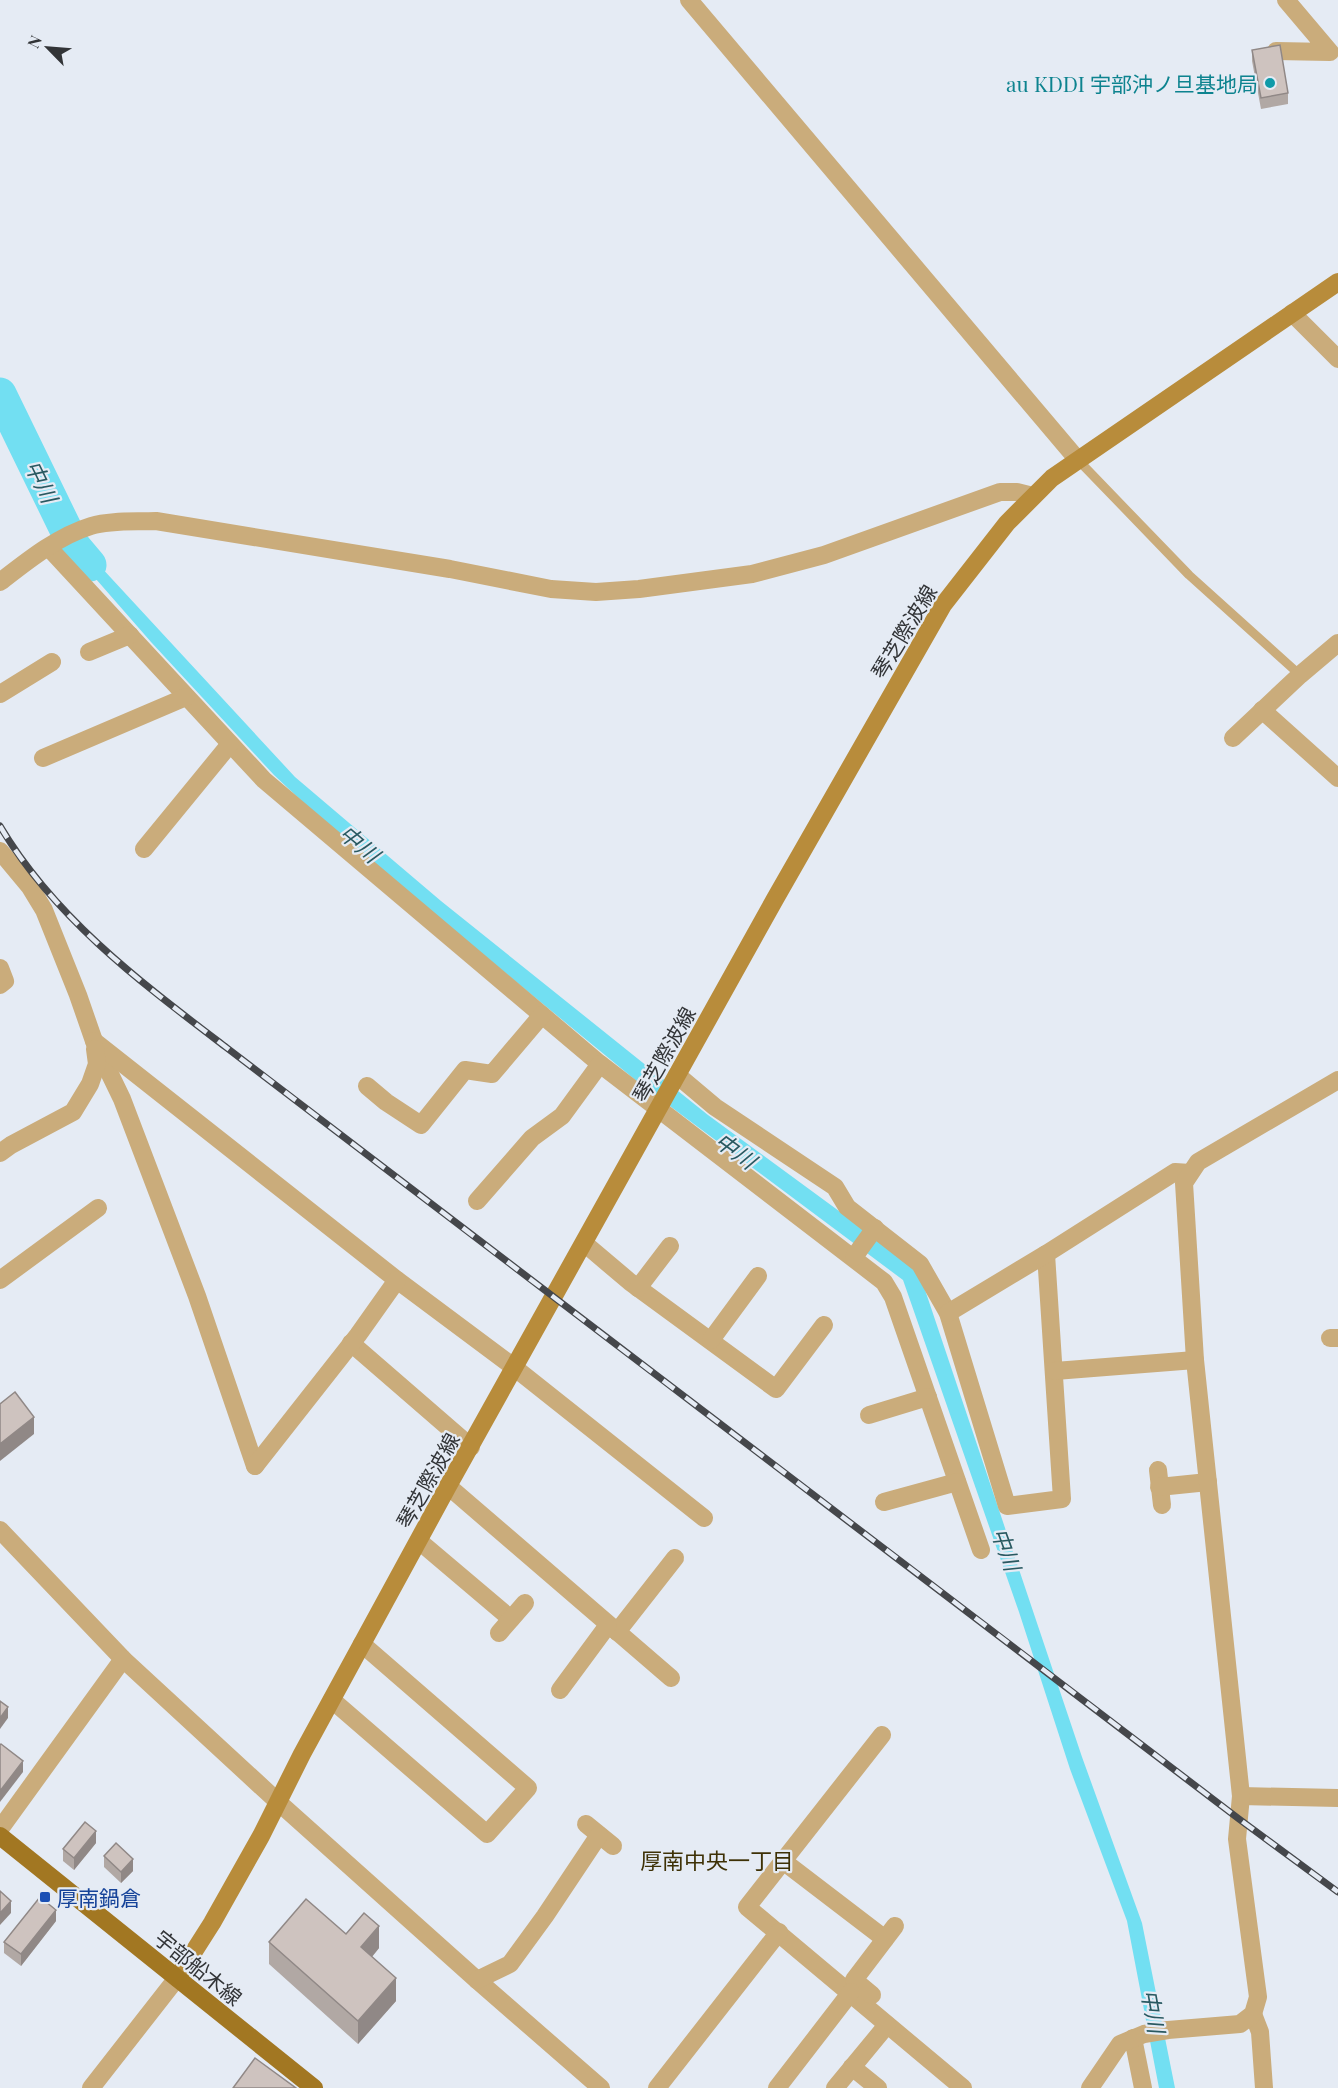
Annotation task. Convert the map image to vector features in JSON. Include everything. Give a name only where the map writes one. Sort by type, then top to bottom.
[{"type":"main road","name":"琴芝際波線","points":[[177,1978],[212,1923],[261,1836],[277,1801],[448,1486],[943,605],[1000,532],[1052,478],[1338,282]]},
{"type":"main road","name":"宇部船木線","points":[[0,1836],[314,2088]]},
{"type":"street","points":[[689,0],[1077,459]]},
{"type":"street","points":[[1276,51],[1330,52],[1286,0]]},
{"type":"street","points":[[1292,313],[1338,359]]},
{"type":"street","points":[[1,579],[70,534],[93,526],[117,522],[156,521],[450,569],[551,589],[596,592],[639,589],[752,574],[824,555],[1000,492],[1017,492],[1033,496]]},
{"type":"street","points":[[49,548],[264,780],[294,807],[600,1064],[660,1106],[856,1254],[884,1282],[893,1297],[981,1550]]},
{"type":"street","points":[[89,652],[130,635]]},
{"type":"street","points":[[1233,738],[1338,643]]},
{"type":"street","points":[[0,694],[52,662]]},
{"type":"street","points":[[43,758],[186,697]]},
{"type":"street","points":[[1262,710],[1338,778]]},
{"type":"street","points":[[144,849],[230,744]]},
{"type":"street","points":[[0,851],[30,887],[44,910],[94,1041],[122,1099],[197,1296],[255,1466],[397,1280]]},
{"type":"street","points":[[0,968],[5,981],[0,985]]},
{"type":"street","points":[[367,1086],[386,1102],[422,1125],[465,1070],[492,1074],[542,1015]]},
{"type":"street","points":[[0,1153],[73,1112],[90,1084],[97,1064],[94,1041]]},
{"type":"street","points":[[94,1041],[704,1518]]},
{"type":"street","points":[[477,1201],[532,1138],[562,1116],[600,1064]]},
{"type":"street","points":[[676,1077],[715,1107],[836,1187],[847,1206],[874,1230],[920,1264],[948,1313],[1007,1506],[1062,1499],[1046,1254]]},
{"type":"street","points":[[1090,2088],[1120,2044],[1139,2036],[1168,2030],[1240,2024],[1253,2014],[1258,1997],[1237,1839],[1241,1796],[1196,1360],[1184,1183],[1198,1162],[1338,1080]]},
{"type":"street","points":[[948,1313],[1175,1172],[1190,1173]]},
{"type":"street","points":[[0,1280],[98,1208]]},
{"type":"street","points":[[856,1254],[874,1230]]},
{"type":"street","points":[[584,1244],[638,1288],[776,1389],[824,1324]]},
{"type":"street","points":[[638,1288],[670,1246]]},
{"type":"street","points":[[711,1340],[758,1276]]},
{"type":"street","points":[[351,1343],[471,1447]]},
{"type":"street","points":[[1055,1371],[1196,1360]]},
{"type":"street","points":[[869,1414],[928,1397]]},
{"type":"street","points":[[884,1502],[957,1482]]},
{"type":"street","points":[[1160,1487],[1208,1482]]},
{"type":"street","points":[[448,1486],[671,1678]]},
{"type":"street","points":[[0,1530],[123,1659],[277,1801],[601,2088]]},
{"type":"street","points":[[419,1541],[511,1619]]},
{"type":"street","points":[[560,1690],[675,1558]]},
{"type":"street","points":[[499,1634],[525,1603]]},
{"type":"street","points":[[332,1700],[487,1834],[528,1788],[362,1644]]},
{"type":"street","points":[[0,1829],[123,1659]]},
{"type":"street","points":[[882,1735],[747,1907],[963,2088]]},
{"type":"street","points":[[1241,1796],[1338,1798]]},
{"type":"street","points":[[477,1980],[510,1964],[600,1835]]},
{"type":"street","points":[[783,1861],[890,1933],[854,1980],[977,2088]]},
{"type":"street","points":[[657,2088],[779,1932]]},
{"type":"street","points":[[91,2088],[177,1978]]},
{"type":"street","points":[[777,2088],[851,1992]]},
{"type":"street","points":[[1253,2014],[1260,2032],[1264,2088]]},
{"type":"street","points":[[835,2088],[887,2025]]},
{"type":"street","points":[[1139,2036],[1143,2088]]},
{"type":"street","points":[[852,2067],[878,2088]]},
{"type":"lane","points":[[1077,459],[1189,575],[1300,675]]},
{"type":"water","points":[[75,539],[295,777],[441,901],[708,1115],[918,1269],[1082,1757],[1142,1923],[1175,2088],[1159,2088],[1127,1921],[1070,1769],[1019,1612],[903,1280],[639,1083],[340,837],[274,775],[151,642],[68,547]]},
{"type":"building","name":"au KDDI 宇部沖ノ旦基地局","points":[[1280,45],[1288,93],[1261,98],[1252,50]]},
{"type":"building","points":[[15,1392],[34,1417],[0,1444],[0,1404]]},
{"type":"building","points":[[0,1701],[8,1707],[0,1718]]},
{"type":"building","points":[[0,1745],[23,1761],[0,1791]]},
{"type":"building","points":[[85,1822],[96,1831],[74,1858],[63,1849]]},
{"type":"building","points":[[116,1843],[133,1859],[121,1872],[104,1856]]},
{"type":"building","points":[[0,1891],[11,1901],[0,1913]]},
{"type":"building","points":[[40,1897],[56,1910],[21,1954],[4,1942]]},
{"type":"building","points":[[306,1899],[346,1934],[364,1913],[379,1926],[361,1947],[396,1978],[358,2021],[269,1942]]},
{"type":"building","points":[[255,2058],[296,2088],[233,2088]]},
{"type":"waterway","name":"中川","points":[[0,394],[74,546],[90,565]]},
{"type":"railway","points":[[0,826],[22,860],[74,920],[103,948],[164,999],[1239,1819],[1338,1892]]},
{"type":"place","name":"au KDDI 宇部沖ノ旦基地局","points":[[1270,83]]},
{"type":"place","name":"厚南鍋倉","points":[[45,1897]]},
{"type":"district","name":"厚南中央一丁目","points":[[717,1860]]}]
